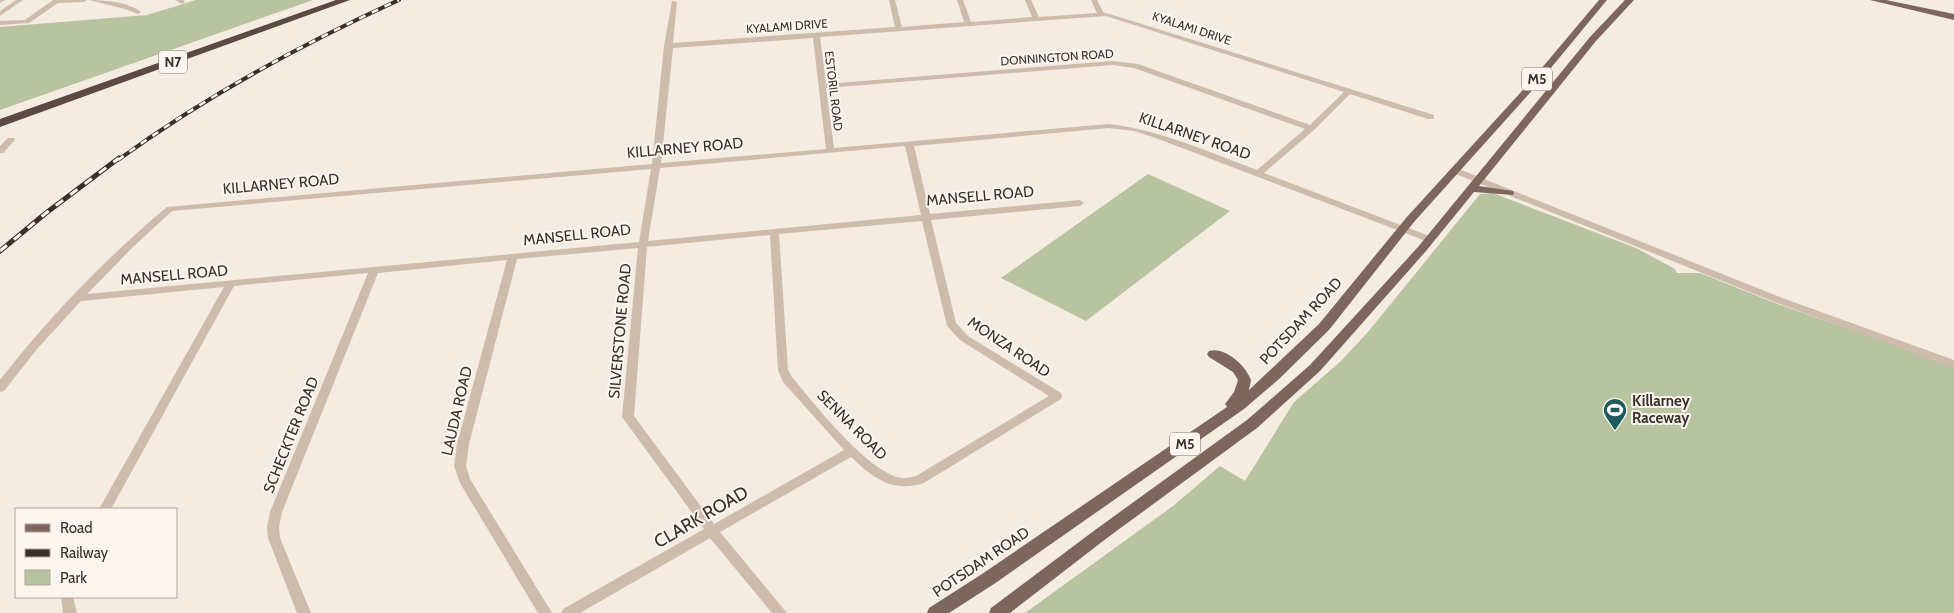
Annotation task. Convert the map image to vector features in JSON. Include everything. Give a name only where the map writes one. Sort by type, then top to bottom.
[{"type":"highway","name":"N7","points":[[0,113],[321,0]]},
{"type":"highway","name":"N7","points":[[0,123],[345,0]]},
{"type":"main road","name":"POTSDAM ROAD","points":[[936,613],[1239,406],[1300,352],[1360,284],[1403,229],[1527,90],[1602,0]]},
{"type":"main road","points":[[1617,0],[1629,1]]},
{"type":"main road","points":[[1874,0],[1954,17]]},
{"type":"main road","points":[[1905,0],[1954,11]]},
{"type":"main road","name":"M5","points":[[997,613],[1101,534],[1214,454],[1289,393],[1338,344],[1476,185],[1593,39],[1629,1]]},
{"type":"main road","points":[[1476,185],[1485,189],[1509,193]]},
{"type":"main road","points":[[1213,424],[1238,398],[1243,390],[1244,382],[1239,368],[1214,354]]},
{"type":"street","points":[[0,14],[20,0]]},
{"type":"street","points":[[0,23],[27,22],[56,1],[84,0]]},
{"type":"street","points":[[92,0],[138,12]]},
{"type":"street","points":[[113,4],[122,0]]},
{"type":"street","points":[[892,0],[900,28]]},
{"type":"street","points":[[960,0],[968,23]]},
{"type":"street","points":[[1028,0],[1036,18]]},
{"type":"street","points":[[1094,0],[1102,14]]},
{"type":"street","name":"SILVERSTONE ROAD","points":[[674,2],[656,166],[643,243],[628,417],[712,531],[780,613]]},
{"type":"street","name":"KYALAMI DRIVE","points":[[668,46],[1102,14],[1118,16],[1431,117]]},
{"type":"street","name":"ESTORIL ROAD","points":[[816,35],[830,151]]},
{"type":"street","name":"DONNINGTON ROAD","points":[[823,86],[1113,63],[1135,66],[1154,72],[1312,128]]},
{"type":"street","points":[[1258,174],[1312,128],[1349,91]]},
{"type":"street","name":"KILLARNEY ROAD","points":[[0,388],[37,341],[77,298],[136,239],[170,210],[1109,126],[1134,129],[1156,135],[1429,239]]},
{"type":"street","points":[[0,151],[11,140]]},
{"type":"street","name":"MONZA ROAD","points":[[909,144],[952,324],[964,338],[1057,396]]},
{"type":"street","points":[[1454,170],[1476,185]]},
{"type":"street","points":[[1509,193],[1781,301],[1954,364]]},
{"type":"street","name":"MANSELL ROAD","points":[[77,298],[1080,203]]},
{"type":"street","name":"SENNA ROAD","points":[[774,231],[783,370],[787,379],[852,451],[882,476],[899,482],[913,483],[920,480],[1057,396]]},
{"type":"street","name":"LAUDA ROAD","points":[[513,257],[463,444],[460,466],[464,480],[545,613]]},
{"type":"street","name":"SCHECKTER ROAD","points":[[304,613],[274,538],[273,527],[276,512],[374,270]]},
{"type":"street","points":[[107,508],[230,285]]},
{"type":"street","name":"CLARK ROAD","points":[[568,613],[852,451]]},
{"type":"street","points":[[67,598],[70,613]]},
{"type":"green space","points":[[196,0],[313,0],[0,110],[0,27],[147,15]]},
{"type":"green space","points":[[1148,174],[1230,211],[1086,321],[1001,278]]},
{"type":"green space","name":"Killarney Raceway","points":[[1493,193],[1636,248],[1675,269],[1677,273],[1700,273],[1775,303],[1954,366],[1954,613],[1025,613],[1173,506],[1220,466],[1245,481],[1294,402],[1341,361],[1368,332],[1480,194]]},
{"type":"railway","points":[[118,160],[185,114],[254,73],[326,35],[399,0]]},
{"type":"railway","points":[[0,251],[46,213],[119,158]]},
{"type":"place","name":"Killarney Raceway","points":[[1615,431]]}]
